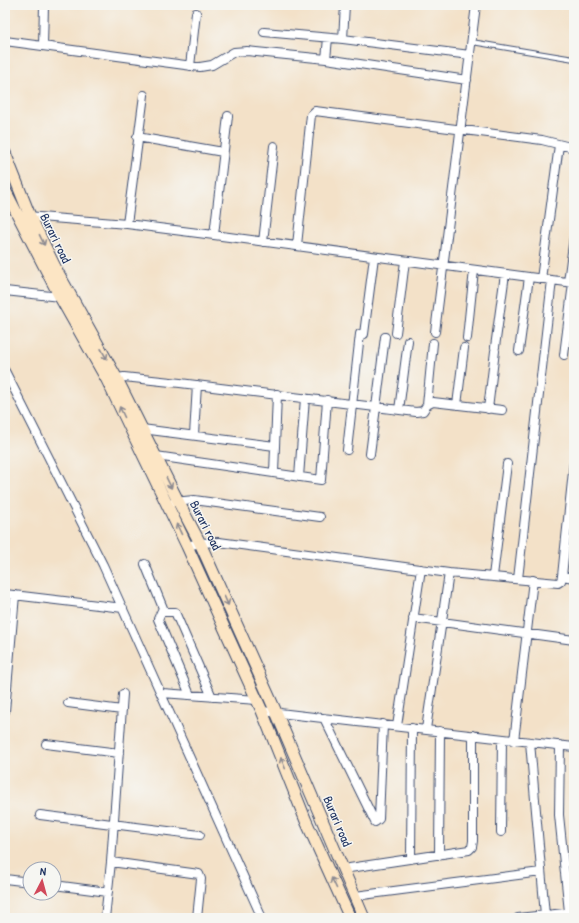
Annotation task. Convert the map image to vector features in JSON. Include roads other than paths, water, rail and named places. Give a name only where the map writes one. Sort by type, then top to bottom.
[{"type":"main road","name":"Burari road","points":[[5,153],[30,216],[65,295]]},
{"type":"main road","name":"Burari road","points":[[5,190],[17,216],[65,295],[156,456],[187,546],[262,711],[306,821],[350,918]]},
{"type":"main road","name":"Burari road","points":[[112,379],[172,502],[200,543],[276,712],[364,918]]},
{"type":"street","points":[[43,46],[44,5]]},
{"type":"street","points":[[343,38],[345,5]]},
{"type":"street","points":[[435,332],[476,5]]},
{"type":"street","points":[[190,66],[196,13]]},
{"type":"street","points":[[264,32],[343,38],[470,55]]},
{"type":"street","points":[[326,59],[328,38]]},
{"type":"street","points":[[5,41],[190,66],[209,66],[231,53],[239,51],[326,59],[467,80]]},
{"type":"street","points":[[127,224],[144,95]]},
{"type":"street","points":[[297,245],[313,112],[542,140],[574,148]]},
{"type":"street","points":[[214,235],[228,116]]},
{"type":"street","points":[[138,137],[223,152]]},
{"type":"street","points":[[541,279],[559,145]]},
{"type":"street","points":[[263,242],[274,146]]},
{"type":"street","points":[[17,216],[127,224],[297,245],[374,257],[572,283]]},
{"type":"street","points":[[564,355],[572,283],[574,237]]},
{"type":"street","points":[[347,450],[360,334],[364,334],[374,257]]},
{"type":"street","points":[[396,333],[405,261]]},
{"type":"street","points":[[467,338],[474,270]]},
{"type":"street","points":[[488,409],[504,274]]},
{"type":"street","points":[[519,351],[529,277]]},
{"type":"street","points":[[518,579],[552,280]]},
{"type":"street","points":[[5,291],[65,295]]},
{"type":"street","points":[[370,454],[385,337]]},
{"type":"street","points":[[399,410],[408,341]]},
{"type":"street","points":[[112,379],[197,385],[420,412],[423,411],[427,404],[433,343]]},
{"type":"street","points":[[457,405],[464,348]]},
{"type":"street","points":[[5,372],[103,565],[162,693],[262,918]]},
{"type":"street","points":[[194,435],[197,385]]},
{"type":"street","points":[[274,473],[277,394]]},
{"type":"street","points":[[299,477],[305,398]]},
{"type":"street","points":[[156,456],[321,480],[323,476],[327,400]]},
{"type":"street","points":[[427,404],[433,402],[502,410]]},
{"type":"street","points":[[142,429],[275,446]]},
{"type":"street","points":[[187,546],[200,543],[219,542],[449,573],[558,583],[561,581],[562,576],[571,510],[574,462]]},
{"type":"street","points":[[493,576],[507,464]]},
{"type":"street","points":[[172,502],[194,500],[320,517]]},
{"type":"street","points":[[144,564],[163,607],[158,619],[190,695]]},
{"type":"street","points":[[397,726],[421,569]]},
{"type":"street","points":[[426,729],[449,573]]},
{"type":"street","points":[[562,576],[574,578]]},
{"type":"street","points":[[514,740],[533,580]]},
{"type":"street","points":[[5,594],[123,608]]},
{"type":"street","points":[[5,711],[15,595]]},
{"type":"street","points":[[162,612],[176,612],[212,696]]},
{"type":"street","points":[[413,618],[574,640]]},
{"type":"street","points":[[162,693],[257,700]]},
{"type":"street","points":[[105,918],[114,825],[123,694]]},
{"type":"street","points":[[68,703],[122,710]]},
{"type":"street","points":[[262,711],[574,747]]},
{"type":"street","points":[[324,718],[375,822],[379,820],[383,724]]},
{"type":"street","points":[[411,859],[412,728]]},
{"type":"street","points":[[439,855],[440,731]]},
{"type":"street","points":[[343,869],[469,850],[472,847],[473,735]]},
{"type":"street","points":[[502,739],[502,832]]},
{"type":"street","points":[[530,742],[545,915]]},
{"type":"street","points":[[46,744],[119,753]]},
{"type":"street","points":[[518,918],[545,915],[555,916],[572,912],[559,815],[560,745]]},
{"type":"street","points":[[40,816],[200,835]]},
{"type":"street","points":[[111,862],[199,874],[202,879],[197,918]]},
{"type":"street","points":[[355,896],[541,872]]},
{"type":"street","points":[[5,879],[22,881]]},
{"type":"street","points":[[62,887],[108,892]]},
{"type":"lane","points":[[471,42],[574,59]]}]
